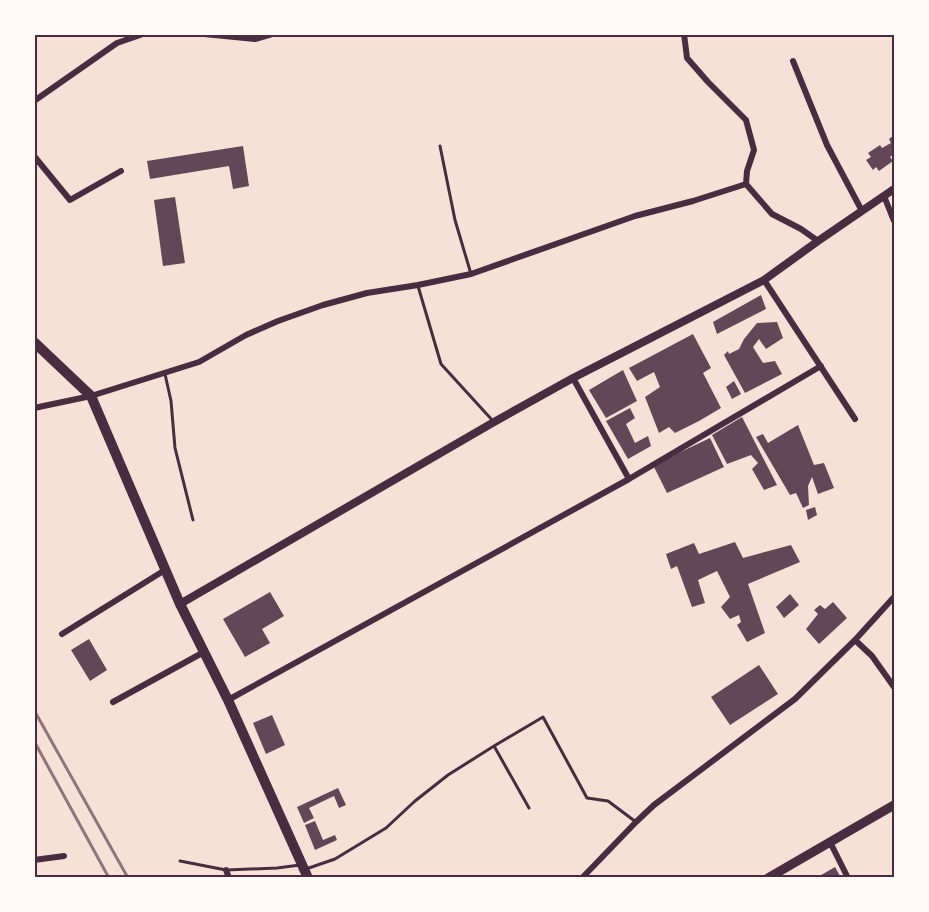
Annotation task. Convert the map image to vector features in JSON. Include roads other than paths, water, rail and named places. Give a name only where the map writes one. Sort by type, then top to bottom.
[{"type":"main road","points":[[34,342],[91,396],[180,604],[228,700],[305,870]]},
{"type":"main road","points":[[768,878],[894,805]]},
{"type":"street","points":[[34,101],[117,43],[143,34]]},
{"type":"street","points":[[204,34],[255,39],[272,34]]},
{"type":"street","points":[[684,34],[687,58],[746,120],[754,150],[747,171],[746,184],[772,214],[818,241]]},
{"type":"street","points":[[793,61],[827,145],[862,211]]},
{"type":"street","points":[[34,156],[70,200],[121,171]]},
{"type":"street","points":[[34,408],[91,396],[199,362],[246,335],[323,305],[367,293],[471,274],[635,216],[746,184]]},
{"type":"street","points":[[180,604],[573,378],[765,280],[894,189]]},
{"type":"street","points":[[884,196],[894,221]]},
{"type":"street","points":[[765,280],[855,419]]},
{"type":"street","points":[[228,700],[629,479],[822,366]]},
{"type":"street","points":[[573,378],[629,479]]},
{"type":"street","points":[[62,634],[165,570]]},
{"type":"street","points":[[582,878],[654,805],[795,699],[855,640],[894,597]]},
{"type":"street","points":[[855,640],[872,656],[894,687]]},
{"type":"street","points":[[113,702],[204,652]]},
{"type":"street","points":[[830,842],[848,878]]},
{"type":"street","points":[[34,860],[64,855]]},
{"type":"street","points":[[226,870],[229,878]]},
{"type":"lane","points":[[440,146],[455,220],[471,274]]},
{"type":"lane","points":[[418,285],[441,364],[494,422]]},
{"type":"lane","points":[[165,374],[171,401],[175,448],[193,520]]},
{"type":"lane","points":[[180,861],[226,870],[277,868],[305,870],[335,859],[386,828],[448,775],[543,717],[587,798],[608,801],[636,822]]},
{"type":"lane","points":[[494,746],[530,808]]},
{"type":"railway","points":[[34,710],[128,878]]},
{"type":"railway","points":[[34,741],[109,878]]}]
